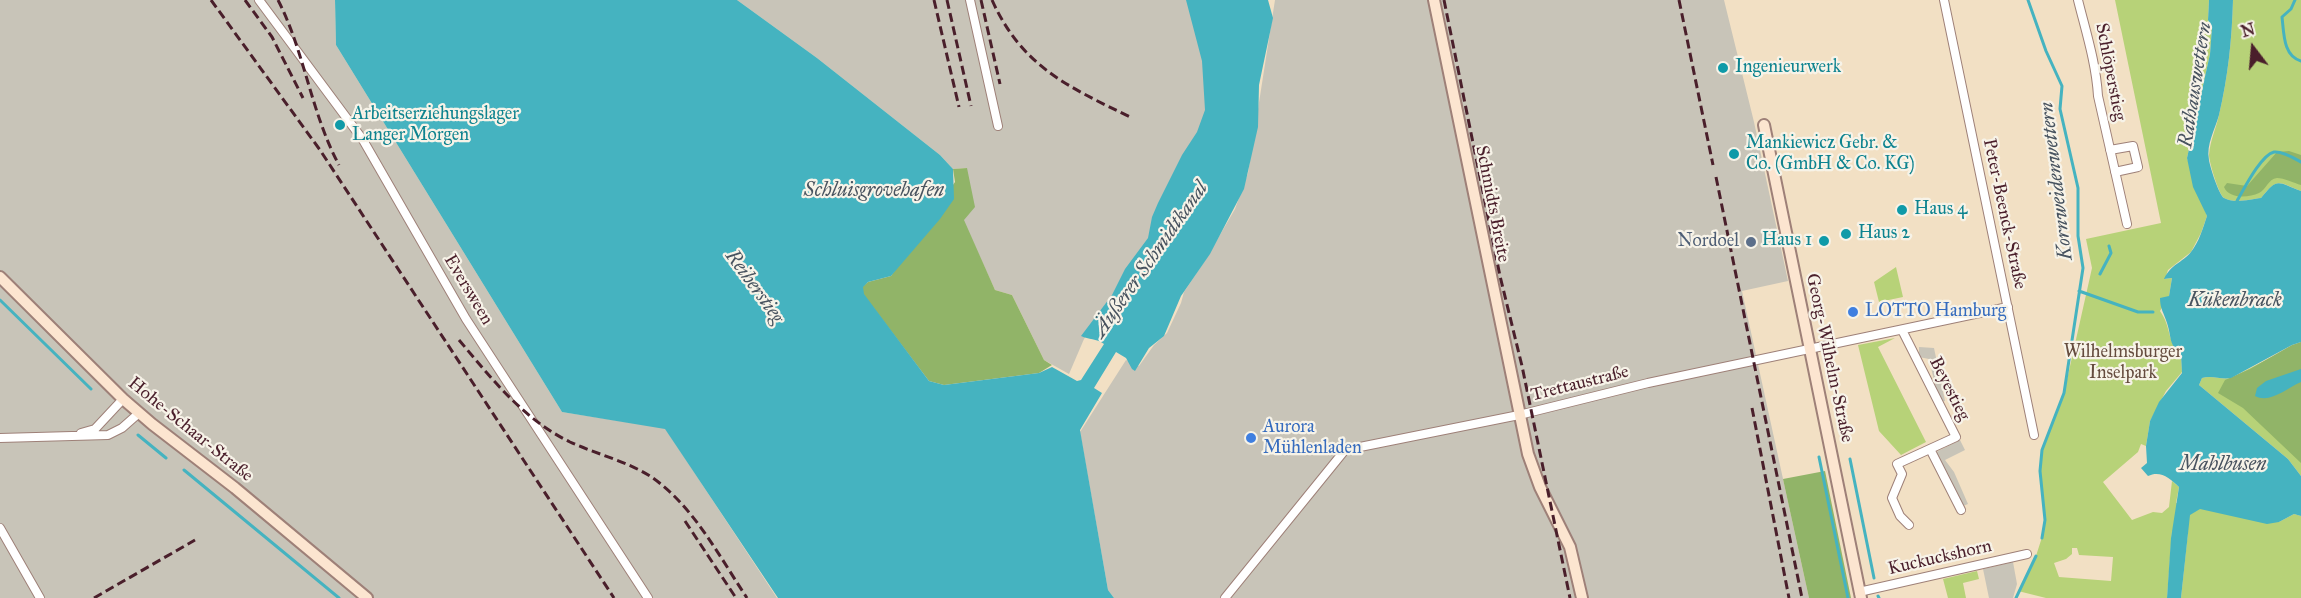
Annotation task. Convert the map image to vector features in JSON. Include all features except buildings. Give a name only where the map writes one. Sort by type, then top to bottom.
[{"type":"main road","name":"Schmidts Breite","points":[[1434,0],[1528,454],[1540,487],[1570,547],[1582,598]]},
{"type":"main road","name":"Georg-Wilhelm-Straße","points":[[1764,125],[1860,595]]},
{"type":"main road","name":"Hohe-Schaar-Straße","points":[[0,277],[139,413],[244,495],[368,598]]},
{"type":"street","name":"Eversween","points":[[259,0],[363,140],[466,319],[648,598]]},
{"type":"street","points":[[970,0],[998,126]]},
{"type":"street","name":"Peter-Beenck-Straße","points":[[1944,0],[2034,435]]},
{"type":"street","name":"Schlöperstieg","points":[[2078,0],[2089,41],[2127,224]]},
{"type":"street","points":[[2110,150],[2133,146],[2138,167],[2115,172]]},
{"type":"street","name":"Trettaustraße","points":[[1225,598],[1345,450],[1519,415],[1648,383],[2008,307]]},
{"type":"street","name":"Beyestieg","points":[[1902,330],[1956,437],[1897,464],[1902,474],[1893,498],[1900,516],[1909,525]]},
{"type":"street","points":[[53,438],[95,429],[123,399]]},
{"type":"street","points":[[0,438],[108,435],[128,425],[139,413]]},
{"type":"street","points":[[1930,449],[1961,510]]},
{"type":"street","points":[[0,528],[40,598]]},
{"type":"street","name":"Kuckuckshorn","points":[[1860,595],[2028,554]]},
{"type":"shaded area","points":[[0,0],[335,0],[336,45],[562,412],[665,428],[777,598],[0,598]]},
{"type":"shaded area","points":[[737,0],[1197,0],[1212,57],[1196,183],[1084,339],[1069,374],[1044,360],[1012,295],[995,290],[963,220],[967,168],[953,169],[940,155],[817,58]]},
{"type":"shaded area","points":[[1275,0],[1724,0],[1754,122],[1788,281],[1742,291],[1809,598],[1114,598],[1108,590],[1080,432],[1126,360],[1139,366],[1154,345],[1167,333],[1184,292],[1235,209],[1248,173]]},
{"type":"shaded area","points":[[1919,347],[1934,348],[1945,401],[1939,402],[1929,359],[1919,357]]},
{"type":"shaded area","points":[[1960,440],[1965,450],[1945,460],[1954,472],[1968,504],[1963,506],[1936,452]]},
{"type":"shaded area","points":[[2013,562],[2017,584],[2013,598],[1989,598],[1983,569]]},
{"type":"green space","name":"Wilhelmsburger Inselpark","points":[[2115,0],[2209,0],[2208,20],[2212,27],[2210,54],[2187,158],[2207,216],[2191,252],[2168,270],[2165,279],[2172,278],[2169,296],[2160,311],[2173,344],[2181,355],[2182,372],[2166,391],[2150,421],[2146,446],[2141,444],[2138,452],[2103,482],[2132,520],[2153,512],[2162,513],[2169,507],[2172,481],[2179,487],[2176,503],[2279,522],[2294,514],[2301,516],[2301,598],[2181,598],[2188,532],[2172,531],[2167,598],[2046,598],[2018,591],[2036,556],[2043,534],[2045,520],[2040,471],[2042,450],[2064,393],[2092,268],[2086,239],[2161,223]],"holes":[[[2072,548],[2077,548],[2079,555],[2113,557],[2111,581],[2059,577],[2054,563],[2066,559],[2072,554]]]},
{"type":"green space","points":[[2233,0],[2301,0],[2301,191],[2279,183],[2271,187],[2261,198],[2242,201],[2228,200],[2222,196],[2212,171],[2209,155],[2227,72]]},
{"type":"green space","points":[[2289,151],[2301,155],[2301,185],[2277,178],[2271,180],[2264,190],[2250,196],[2234,195],[2226,191],[2224,187],[2227,183],[2247,186],[2277,152]]},
{"type":"green space","points":[[967,168],[975,207],[964,220],[995,290],[1012,295],[1044,360],[1052,365],[1039,373],[944,385],[929,381],[863,294],[862,287],[868,282],[891,276],[955,182],[953,169]]},
{"type":"green space","points":[[1896,267],[1903,297],[1879,302],[1874,282]]},
{"type":"green space","points":[[1895,338],[1878,347],[1926,442],[1901,455],[1879,431],[1858,345]]},
{"type":"green space","name":"Wilhelmsburger Inselpark","points":[[2301,342],[2301,476],[2288,459],[2199,385],[2202,378],[2231,378]]},
{"type":"green space","name":"Wilhelmsburger Inselpark","points":[[2301,342],[2301,463],[2243,408],[2218,393],[2225,380]]},
{"type":"green space","points":[[1825,471],[1851,598],[1809,598],[1783,479]]},
{"type":"green space","points":[[1977,571],[1979,579],[1963,583],[1966,598],[1948,598],[1943,579]]},
{"type":"water","points":[[335,0],[737,0],[817,58],[940,155],[953,169],[954,199],[940,219],[891,276],[868,282],[863,287],[864,294],[929,381],[944,385],[1039,373],[1052,367],[1077,381],[1081,380],[1104,344],[1081,336],[1112,295],[1125,269],[1148,238],[1152,217],[1158,203],[1182,155],[1197,132],[1205,110],[1202,61],[1186,0],[1268,0],[1273,18],[1259,85],[1258,127],[1244,189],[1210,254],[1181,296],[1164,336],[1149,348],[1135,371],[1126,358],[1116,352],[1094,388],[1102,393],[1080,430],[1108,590],[1114,598],[778,598],[665,429],[562,412],[336,45]]},
{"type":"water","points":[[2209,0],[2233,0],[2231,44],[2219,115],[2208,154],[2210,164],[2220,192],[2228,200],[2261,198],[2278,183],[2301,191],[2301,342],[2231,378],[2202,378],[2199,385],[2288,459],[2301,476],[2301,516],[2294,514],[2279,522],[2267,524],[2200,509],[2190,515],[2181,598],[2167,598],[2171,538],[2179,487],[2161,474],[2148,476],[2141,468],[2147,463],[2146,446],[2150,421],[2159,402],[2182,373],[2181,355],[2172,344],[2160,298],[2169,296],[2172,278],[2164,279],[2170,270],[2188,256],[2194,248],[2207,216],[2193,187],[2187,158],[2210,54],[2212,27],[2208,20]]},
{"type":"water","points":[[2301,369],[2301,382],[2272,397],[2255,396],[2257,388],[2266,381]]},
{"type":"waterway","name":"Kornweidenwettern","points":[[2028,0],[2046,51],[2062,86],[2060,109],[2078,188],[2078,236],[2083,268],[2064,393],[2042,450],[2040,471],[2045,520],[2042,538]]},
{"type":"waterway","points":[[2295,0],[2291,9],[2282,17],[2288,49],[2295,58],[2301,61]]},
{"type":"waterway","points":[[2237,201],[2253,173],[2269,154],[2281,153],[2301,162]]},
{"type":"waterway","points":[[2100,274],[2111,253],[2109,246]]},
{"type":"waterway","points":[[2079,291],[2138,312],[2153,312]]},
{"type":"waterway","points":[[0,300],[91,389]]},
{"type":"waterway","points":[[138,435],[166,458]]},
{"type":"waterway","points":[[1819,457],[1848,598]]},
{"type":"waterway","points":[[1850,459],[1874,578]]},
{"type":"waterway","points":[[184,470],[339,598]]},
{"type":"waterway","name":"Kornweidenwettern","points":[[2016,598],[2036,556]]},
{"type":"railway","points":[[211,0],[320,150],[614,598]]},
{"type":"railway","points":[[245,0],[272,37],[303,98]]},
{"type":"railway","points":[[278,0],[295,41],[321,125],[339,165]]},
{"type":"railway","points":[[934,0],[959,107]]},
{"type":"railway","points":[[947,0],[971,106]]},
{"type":"railway","points":[[981,0],[1000,84]]},
{"type":"railway","points":[[992,0],[1004,23],[1033,59],[1067,84],[1130,117]]},
{"type":"railway","points":[[1444,0],[1500,276],[1522,366],[1570,598]]},
{"type":"railway","points":[[1679,0],[1713,165]]},
{"type":"railway","points":[[1716,177],[1802,598]]},
{"type":"railway","points":[[459,340],[509,397],[537,422],[570,442],[641,471],[665,488],[679,501],[704,532],[747,598]]},
{"type":"railway","points":[[1752,408],[1789,598]]},
{"type":"railway","points":[[685,521],[736,598]]},
{"type":"railway","points":[[94,598],[195,540]]},
{"type":"place","name":"Ingenieurwerk","points":[[1723,68]]},
{"type":"place","name":"Arbeitserziehungslager Langer Morgen","points":[[340,125]]},
{"type":"place","name":"Mankiewicz Gebr. & Co. (GmbH & Co. KG)","points":[[1734,154]]},
{"type":"place","name":"Haus 4","points":[[1902,210]]},
{"type":"place","name":"Haus 2","points":[[1846,234]]},
{"type":"place","name":"Haus 1","points":[[1824,241]]},
{"type":"place","name":"Nordoel","points":[[1751,242]]},
{"type":"place","name":"LOTTO Hamburg","points":[[1853,312]]},
{"type":"place","name":"Aurora Mühlenladen","points":[[1251,438]]},
{"type":"water label","name":"Rathauswettern","points":[[2196,85]]},
{"type":"water label","name":"Schluisgrovehafen","points":[[874,191]]},
{"type":"water label","name":"Äußerer Schmidtkanal","points":[[1151,260]]},
{"type":"water label","name":"Reiherstieg","points":[[754,287]]},
{"type":"water label","name":"Kükenbrack","points":[[2235,301]]},
{"type":"water label","name":"Mahlbusen","points":[[2223,465]]}]
